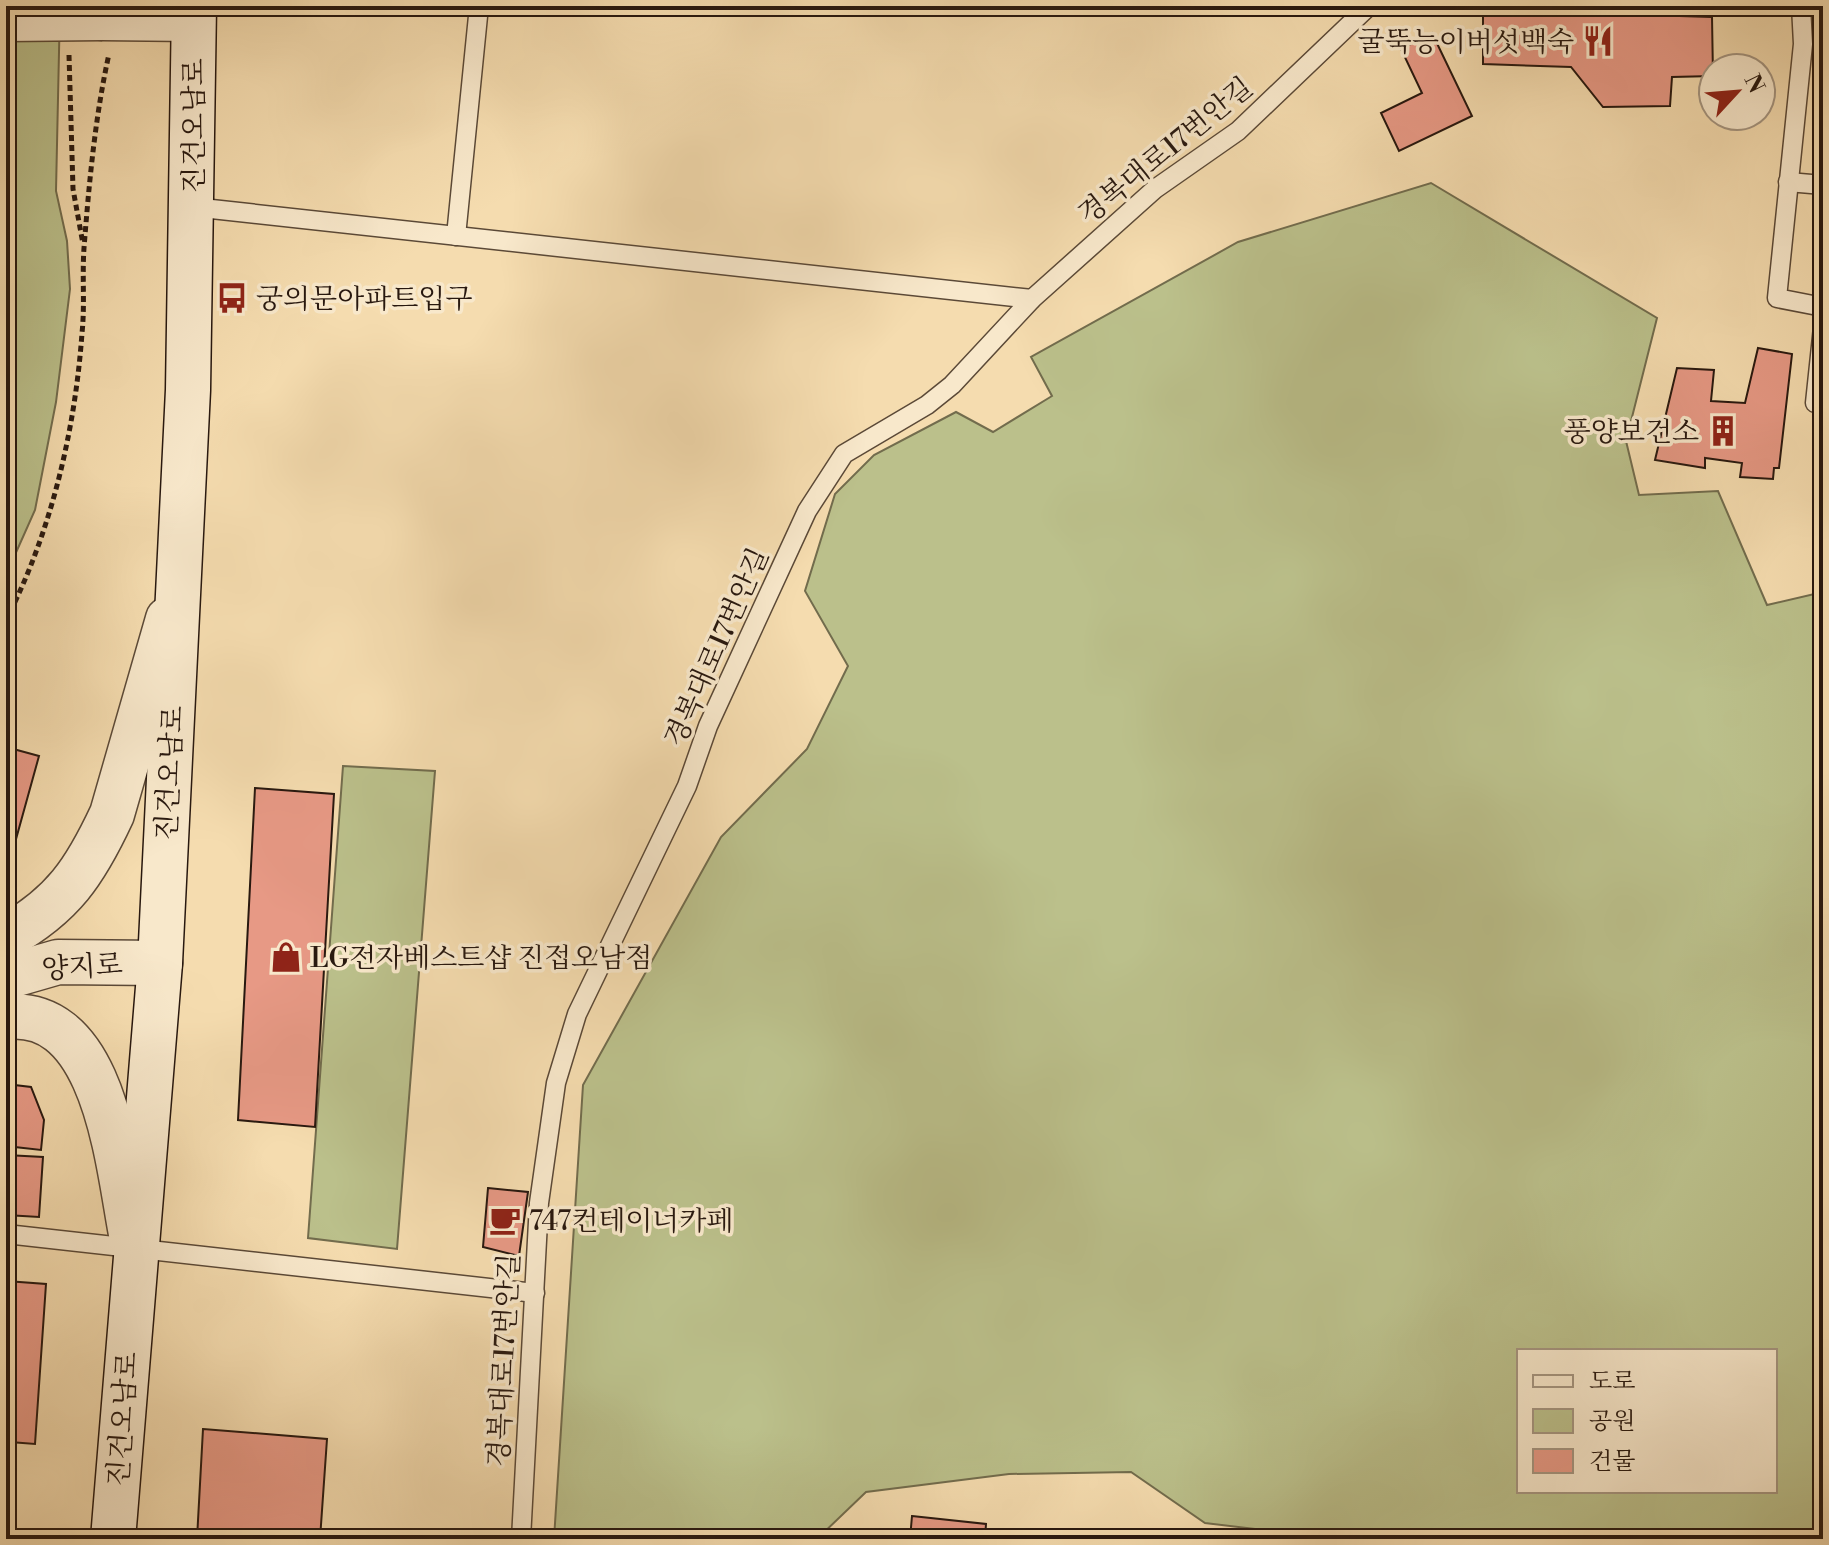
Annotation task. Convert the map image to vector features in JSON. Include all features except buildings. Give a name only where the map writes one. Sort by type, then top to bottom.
[{"type":"main road","name":"진건오남로","points":[[113,1539],[134,1248],[152,1094],[160,963],[193,207],[194,14]]},
{"type":"main road","points":[[6,937],[46,914],[65,894],[98,843],[112,814],[179,582]]},
{"type":"main road","name":"양지로","points":[[6,977],[58,962],[160,963]]},
{"type":"main road","points":[[6,1017],[19,1016],[53,1027],[68,1037],[91,1071],[106,1110],[134,1248]]},
{"type":"street","points":[[10,34],[194,14]]},
{"type":"lane","points":[[456,236],[479,6]]},
{"type":"lane","name":"경복대로17번안길","points":[[521,1539],[547,1131],[556,1083],[577,1014],[687,786],[708,726],[807,511],[844,454],[927,405],[952,385],[1032,299],[1155,189],[1238,131],[1369,6]]},
{"type":"lane","points":[[1801,6],[1803,44],[1777,298],[1823,307]]},
{"type":"lane","points":[[1788,182],[1823,185]]},
{"type":"lane","points":[[193,207],[1032,299]]},
{"type":"lane","points":[[1815,403],[1823,327]]},
{"type":"lane","points":[[6,1234],[535,1293]]},
{"type":"path","points":[[7,617],[41,541],[67,440],[82,334],[84,249],[109,21]]},
{"type":"path","points":[[6,129],[10,34]]},
{"type":"path","points":[[69,45],[73,189],[84,249]]},
{"type":"green space","points":[[6,6],[60,6],[56,191],[67,241],[70,289],[56,402],[35,510],[6,575]]},
{"type":"green space","points":[[1431,183],[1657,318],[1626,441],[1639,495],[1718,491],[1767,605],[1823,592],[1823,1539],[1291,1539],[1288,1533],[1205,1523],[1131,1472],[1009,1474],[866,1492],[817,1539],[554,1539],[583,1085],[721,837],[807,749],[848,666],[805,591],[835,494],[874,455],[956,412],[993,432],[1052,396],[1031,357],[1238,242]]},
{"type":"green space","points":[[343,766],[435,771],[397,1249],[308,1238]]},
{"type":"place","name":"굴뚝능이버섯백숙","points":[[1598,41]]},
{"type":"place","name":"궁의문아파트입구","points":[[232,298]]},
{"type":"place","name":"풍양보건소","points":[[1723,431]]},
{"type":"place","name":"LG전자베스트샵 진접오남점","points":[[286,957]]},
{"type":"place","name":"747컨테이너카페","points":[[505,1220]]}]
